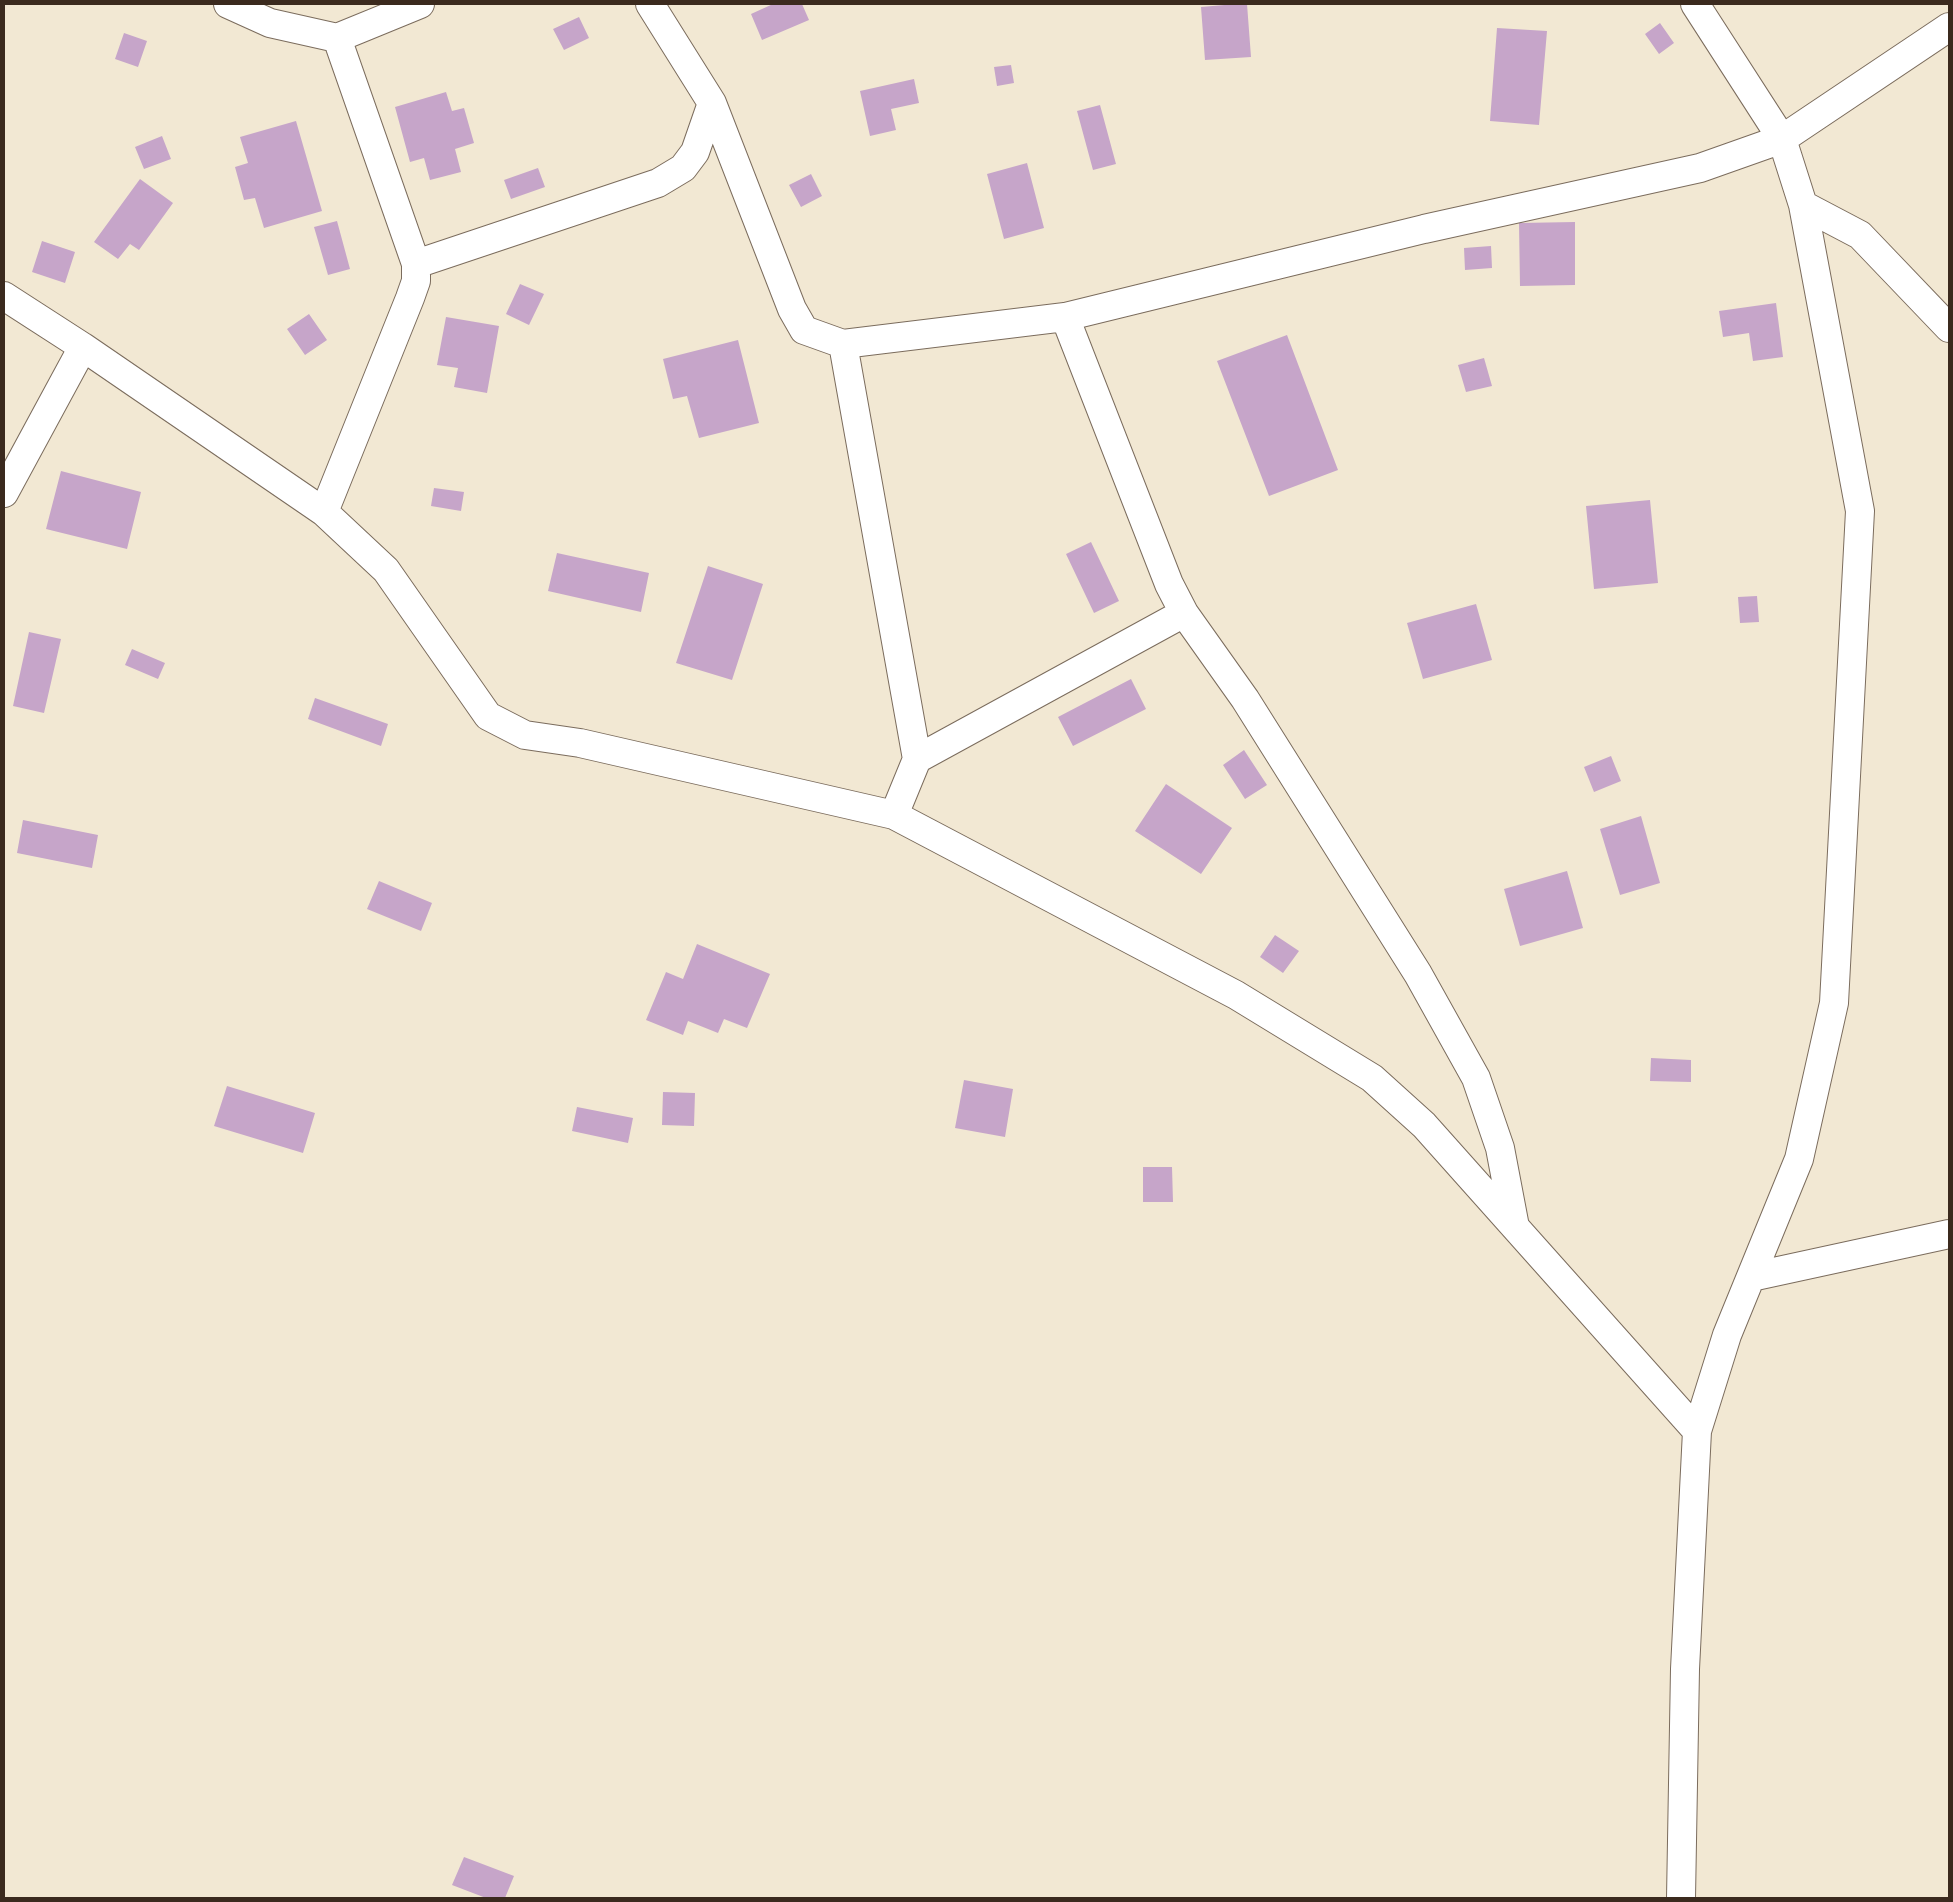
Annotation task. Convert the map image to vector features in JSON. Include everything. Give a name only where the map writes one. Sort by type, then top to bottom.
[{"type":"street","points":[[228,4],[270,23],[338,38],[420,4]]},
{"type":"street","points":[[650,4],[712,103],[792,309],[804,330],[842,344],[980,329],[1065,317],[1424,229],[1700,168],[1782,139],[1949,27]]},
{"type":"street","points":[[1680,1898],[1685,1669],[1697,1431],[1727,1335],[1799,1159],[1834,1003],[1860,511],[1803,205],[1782,139],[1695,4]]},
{"type":"street","points":[[324,512],[416,281],[416,264],[338,38]]},
{"type":"street","points":[[416,264],[658,183],[683,168],[695,152],[712,103]]},
{"type":"street","points":[[1803,205],[1860,235],[1949,328]]},
{"type":"street","points":[[4,296],[83,347],[324,512],[386,570],[488,716],[525,735],[580,744],[894,815],[1236,994],[1372,1078],[1424,1126],[1697,1431]]},
{"type":"street","points":[[1065,317],[1169,584],[1184,612],[1245,699],[1418,974],[1476,1078],[1500,1148],[1515,1227]]},
{"type":"street","points":[[842,344],[917,759],[894,815]]},
{"type":"street","points":[[4,493],[83,347]]},
{"type":"street","points":[[917,759],[1184,612]]},
{"type":"street","points":[[1751,1277],[1949,1234]]},
{"type":"building","points":[[773,4],[802,4],[809,20],[762,40],[751,14]]},
{"type":"building","points":[[1247,4],[1251,57],[1205,60],[1201,7]]},
{"type":"building","points":[[579,17],[589,38],[564,50],[553,29]]},
{"type":"building","points":[[1660,23],[1674,43],[1659,54],[1645,34]]},
{"type":"building","points":[[1497,28],[1547,31],[1539,125],[1490,121]]},
{"type":"building","points":[[124,33],[147,41],[138,67],[115,59]]},
{"type":"building","points":[[1011,65],[1014,83],[997,86],[994,67]]},
{"type":"building","points":[[914,79],[919,103],[891,109],[896,130],[870,136],[860,91]]},
{"type":"building","points":[[446,92],[452,111],[464,108],[474,143],[455,149],[461,172],[430,180],[424,158],[410,162],[395,107]]},
{"type":"building","points":[[1100,105],[1116,164],[1093,170],[1077,111]]},
{"type":"building","points":[[296,121],[322,211],[264,228],[255,198],[244,200],[235,167],[248,163],[240,137]]},
{"type":"building","points":[[162,136],[171,159],[144,169],[135,147]]},
{"type":"building","points":[[1027,163],[1044,228],[1004,239],[987,174]]},
{"type":"building","points":[[538,168],[545,187],[511,199],[504,180]]},
{"type":"building","points":[[811,174],[822,196],[801,207],[789,185]]},
{"type":"building","points":[[140,179],[173,203],[139,250],[130,244],[118,259],[94,242]]},
{"type":"building","points":[[337,221],[350,269],[328,275],[314,227]]},
{"type":"building","points":[[1575,222],[1575,285],[1520,286],[1519,223]]},
{"type":"building","points":[[42,241],[75,252],[65,283],[32,272]]},
{"type":"building","points":[[1491,246],[1492,268],[1465,270],[1464,248]]},
{"type":"building","points":[[520,284],[544,294],[529,325],[506,314]]},
{"type":"building","points":[[1776,303],[1783,357],[1753,361],[1749,333],[1723,337],[1719,311]]},
{"type":"building","points":[[309,314],[327,340],[305,355],[287,329]]},
{"type":"building","points":[[446,317],[499,326],[487,393],[454,387],[458,368],[437,365]]},
{"type":"building","points":[[1287,335],[1338,470],[1269,496],[1217,361]]},
{"type":"building","points":[[738,340],[759,423],[699,438],[687,396],[673,399],[663,359]]},
{"type":"building","points":[[1484,358],[1492,386],[1466,392],[1458,365]]},
{"type":"building","points":[[61,471],[141,492],[127,549],[46,529]]},
{"type":"building","points":[[434,488],[464,492],[461,511],[431,506]]},
{"type":"building","points":[[1650,500],[1658,583],[1594,589],[1586,506]]},
{"type":"building","points":[[1091,542],[1119,601],[1094,613],[1066,554]]},
{"type":"building","points":[[557,553],[649,573],[641,612],[548,591]]},
{"type":"building","points":[[708,566],[763,584],[732,680],[676,663]]},
{"type":"building","points":[[1757,596],[1759,622],[1740,623],[1738,597]]},
{"type":"building","points":[[1476,604],[1492,660],[1423,679],[1407,623]]},
{"type":"building","points":[[29,632],[61,639],[44,713],[13,706]]},
{"type":"building","points":[[132,649],[165,663],[158,679],[125,665]]},
{"type":"building","points":[[1131,679],[1146,709],[1073,746],[1058,717]]},
{"type":"building","points":[[315,698],[388,724],[381,746],[308,719]]},
{"type":"building","points":[[1244,750],[1267,785],[1245,799],[1223,765]]},
{"type":"building","points":[[1611,756],[1621,781],[1594,792],[1584,767]]},
{"type":"building","points":[[1166,784],[1232,828],[1201,874],[1135,831]]},
{"type":"building","points":[[1641,816],[1660,883],[1620,895],[1600,829]]},
{"type":"building","points":[[23,820],[98,835],[92,868],[17,853]]},
{"type":"building","points":[[1567,871],[1583,928],[1520,946],[1504,889]]},
{"type":"building","points":[[379,881],[432,903],[421,931],[367,909]]},
{"type":"building","points":[[1275,935],[1299,951],[1283,973],[1260,957]]},
{"type":"building","points":[[697,944],[770,974],[747,1028],[724,1019],[718,1033],[688,1021],[683,1035],[646,1020],[666,972],[683,979]]},
{"type":"building","points":[[1651,1058],[1691,1060],[1691,1082],[1650,1081]]},
{"type":"building","points":[[964,1080],[1013,1089],[1005,1137],[955,1128]]},
{"type":"building","points":[[227,1086],[315,1113],[303,1153],[214,1126]]},
{"type":"building","points":[[663,1092],[695,1093],[694,1126],[662,1125]]},
{"type":"building","points":[[577,1107],[633,1118],[628,1143],[572,1131]]},
{"type":"building","points":[[1143,1167],[1172,1167],[1173,1202],[1143,1202]]},
{"type":"building","points":[[464,1857],[514,1876],[505,1898],[486,1898],[452,1885]]}]
